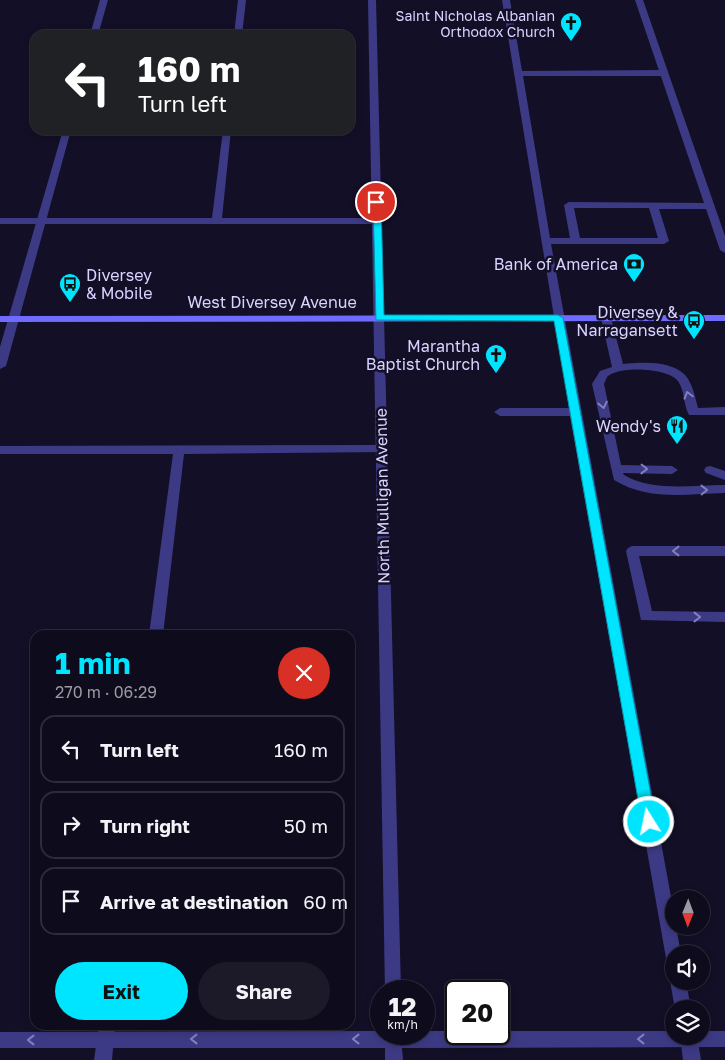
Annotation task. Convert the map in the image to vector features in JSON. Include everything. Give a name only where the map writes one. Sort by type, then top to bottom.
[{"type":"main road","name":"West Diversey Avenue","points":[[0,319],[725,318]]},
{"type":"street","points":[[95,30],[104,0]]},
{"type":"street","points":[[239,30],[242,0]]},
{"type":"street","name":"North Mulligan Avenue","points":[[372,0],[392,980]]},
{"type":"street","points":[[506,0],[558,318],[672,945]]},
{"type":"street","points":[[639,0],[725,250]]},
{"type":"street","points":[[518,74],[664,73]]},
{"type":"street","points":[[0,366],[66,135]]},
{"type":"street","points":[[217,221],[226,135]]},
{"type":"street","points":[[576,241],[569,205],[710,206]]},
{"type":"street","points":[[545,241],[664,241],[653,205]]},
{"type":"street","points":[[0,221],[377,221]]},
{"type":"street","points":[[606,318],[618,367]]},
{"type":"street","points":[[725,411],[693,412],[685,383],[677,373],[661,368],[618,367],[604,374],[598,384],[618,477],[632,486],[652,490],[725,489]]},
{"type":"street","points":[[500,412],[575,412]]},
{"type":"street","points":[[0,450],[381,450]]},
{"type":"street","points":[[157,630],[179,450]]},
{"type":"street","points":[[617,469],[672,470]]},
{"type":"street","points":[[710,470],[725,476]]},
{"type":"street","points":[[725,551],[632,551],[646,616],[725,617]]},
{"type":"street","points":[[0,1040],[106,1032],[370,1036]]},
{"type":"street","points":[[103,1060],[106,1032]]},
{"type":"street","points":[[435,1036],[665,1038]]},
{"type":"street","points":[[710,1039],[725,1039]]},
{"type":"street","points":[[394,1045],[394,1060]]},
{"type":"street","points":[[689,1045],[692,1060]]},
{"type":"place","name":"Saint Nicholas Albanian Orthodox Church","points":[[571,42]]},
{"type":"place","name":"Bank of America","points":[[634,283]]},
{"type":"place","name":"Diversey & Mobile","points":[[70,303]]},
{"type":"place","name":"Diversey & Narragansett","points":[[694,340]]},
{"type":"place","name":"Marantha Baptist Church","points":[[496,374]]},
{"type":"place","name":"Wendy's","points":[[677,445]]},
{"type":"route","points":[[376,202],[379,318],[558,318],[649,822]]}]
